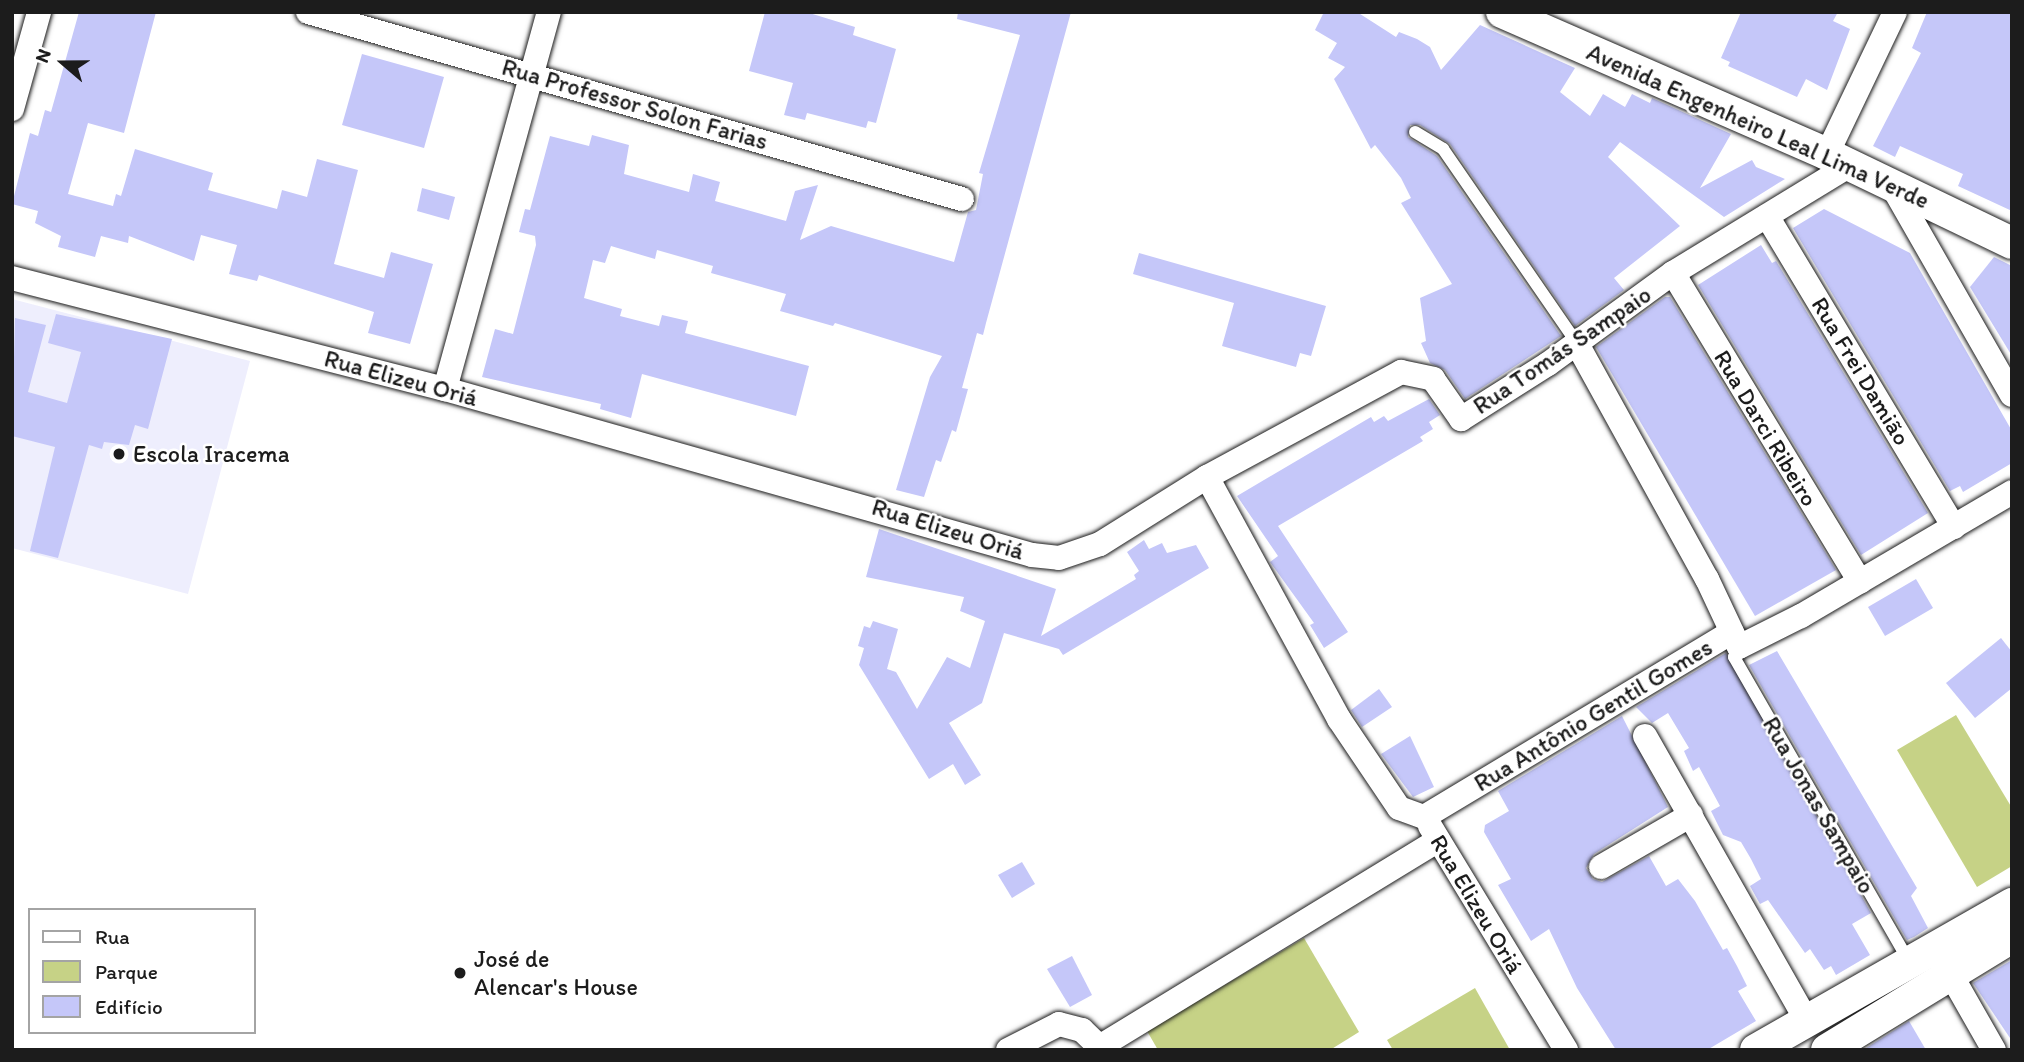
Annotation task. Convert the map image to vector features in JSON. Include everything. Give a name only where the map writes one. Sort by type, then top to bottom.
[{"type":"street","points":[[12,108],[39,12]]},
{"type":"street","name":"Rua Professor Solon Farias","points":[[308,12],[533,73],[962,199]]},
{"type":"street","points":[[445,389],[549,12]]},
{"type":"street","name":"Avenida Engenheiro Leal Lima Verde","points":[[1502,12],[1839,159],[2012,243]]},
{"type":"street","points":[[1839,159],[1895,12]]},
{"type":"street","name":"Rua Tomás Sampaio","points":[[1207,477],[1401,372],[1433,379],[1461,419],[1674,274],[1767,216],[1839,159]]},
{"type":"street","points":[[1891,184],[2012,395]]},
{"type":"street","name":"Rua Frei Damião","points":[[1767,216],[1954,527]]},
{"type":"street","name":"Rua Darci Ribeiro","points":[[1674,274],[1860,582]]},
{"type":"street","name":"Rua Elizeu Oriá","points":[[12,278],[445,389],[1032,555],[1059,558],[1100,544],[1207,477],[1339,719],[1399,808],[1424,817],[1566,1050]]},
{"type":"street","name":"Rua Jonas Sampaio","points":[[1576,342],[1736,639]]},
{"type":"street","name":"Rua Antônio Gentil Gomes","points":[[1424,817],[1736,639],[1860,582],[2012,492]]},
{"type":"street","points":[[1645,736],[1806,1019]]},
{"type":"street","points":[[1601,867],[1691,816]]},
{"type":"street","points":[[1008,1050],[1059,1024],[1082,1030],[1102,1048],[1438,840]]},
{"type":"street","points":[[1839,1047],[1932,962],[2012,904]]},
{"type":"street","points":[[1756,1050],[1806,1019],[1932,962],[2012,937]]},
{"type":"street","name":"Rua Jonas Sampaio","points":[[1932,962],[1993,1050]]},
{"type":"lane","points":[[1415,132],[1443,149],[1576,342]]},
{"type":"lane","name":"Rua Jonas Sampaio","points":[[1736,639],[1734,657],[1932,962]]},
{"type":"shaded area","name":"Escola Iracema","points":[[12,299],[250,361],[188,594],[12,548]]},
{"type":"green space","points":[[1956,715],[2012,808],[2012,866],[1977,887],[1897,750]]},
{"type":"green space","points":[[1304,938],[1359,1032],[1330,1050],[1158,1050],[1147,1031]]},
{"type":"green space","points":[[1475,988],[1510,1050],[1393,1050],[1387,1040]]},
{"type":"building","points":[[79,12],[156,12],[124,133],[88,123],[68,194],[113,206],[116,194],[121,196],[135,149],[213,173],[208,190],[277,209],[282,190],[307,197],[317,159],[358,170],[334,264],[384,278],[391,252],[433,264],[410,344],[368,333],[374,312],[259,275],[257,281],[229,274],[237,245],[201,235],[194,261],[129,236],[128,243],[101,236],[95,257],[58,247],[61,236],[35,223],[38,211],[12,204],[30,133],[38,136],[45,110],[51,112]]},
{"type":"building","points":[[765,12],[806,12],[855,27],[853,35],[896,49],[876,123],[868,121],[866,128],[807,113],[805,120],[784,115],[793,83],[749,71]]},
{"type":"building","points":[[958,12],[1071,12],[983,335],[977,333],[962,388],[968,389],[956,432],[952,430],[941,462],[936,460],[924,497],[896,490],[930,377],[942,356],[835,323],[833,326],[780,311],[786,294],[711,273],[713,266],[657,250],[655,259],[611,246],[605,263],[593,260],[584,298],[622,309],[620,316],[659,326],[662,315],[688,321],[685,333],[809,366],[796,416],[642,374],[631,418],[600,409],[601,404],[482,377],[495,329],[513,334],[536,245],[535,236],[519,232],[525,209],[530,210],[550,136],[589,146],[592,135],[629,145],[624,174],[689,192],[693,174],[720,182],[715,201],[786,221],[795,191],[818,185],[800,240],[831,226],[954,262],[968,212],[976,210],[983,174],[979,173],[1020,35],[957,19]]},
{"type":"building","points":[[1324,12],[1357,12],[1396,37],[1399,32],[1417,39],[1430,47],[1441,70],[1480,25],[1575,68],[1560,92],[1590,116],[1603,94],[1625,107],[1632,94],[1650,103],[1652,98],[1731,134],[1700,188],[1752,160],[1756,167],[1785,179],[1724,217],[1620,142],[1608,157],[1680,226],[1614,278],[1624,290],[1575,326],[1450,144],[1420,125],[1410,125],[1408,137],[1437,156],[1561,336],[1465,399],[1445,370],[1430,363],[1421,343],[1426,341],[1420,298],[1452,284],[1401,203],[1411,198],[1401,178],[1375,145],[1371,149],[1334,79],[1345,67],[1328,58],[1337,43],[1315,30]]},
{"type":"building","points":[[1741,12],[1838,12],[1833,21],[1850,29],[1827,90],[1806,79],[1797,97],[1728,66],[1730,62],[1721,58]]},
{"type":"building","points":[[1927,12],[2012,12],[2012,211],[1958,186],[1963,174],[1900,146],[1895,157],[1873,146],[1921,53],[1912,48]]},
{"type":"building","points":[[362,54],[444,77],[424,148],[342,125]]},
{"type":"building","points":[[422,188],[455,197],[449,220],[417,211]]},
{"type":"building","points":[[1824,209],[1910,253],[2012,431],[2012,463],[1963,492],[1960,486],[1950,491],[1793,228]]},
{"type":"building","points":[[1761,245],[1772,263],[1776,261],[1928,513],[1861,555],[1698,285]]},
{"type":"building","points":[[1139,253],[1326,306],[1311,356],[1300,353],[1296,367],[1222,346],[1234,303],[1133,274]]},
{"type":"building","points":[[1994,257],[2012,266],[2012,356],[1970,287]]},
{"type":"building","points":[[1665,297],[1670,297],[1836,570],[1755,616],[1596,347]]},
{"type":"building","points":[[56,314],[172,339],[148,429],[135,425],[129,445],[104,442],[102,449],[89,445],[58,558],[30,551],[55,447],[12,436],[15,318],[46,325],[28,392],[67,403],[81,352],[48,343]]},
{"type":"building","points":[[1429,399],[1440,415],[1429,422],[1433,429],[1420,437],[1423,441],[1278,526],[1348,632],[1324,648],[1310,625],[1314,623],[1270,562],[1278,556],[1237,496],[1371,417],[1374,422],[1384,416],[1388,421]]},
{"type":"building","points":[[879,529],[1056,589],[1041,636],[1136,579],[1134,575],[1139,571],[1127,552],[1144,540],[1149,549],[1162,543],[1167,553],[1196,545],[1209,568],[1063,655],[1059,649],[1004,633],[982,703],[949,723],[981,775],[965,785],[953,764],[929,779],[859,665],[864,648],[858,646],[864,626],[870,628],[873,621],[898,629],[887,669],[896,672],[917,709],[947,657],[970,668],[985,621],[960,611],[964,597],[866,577]]},
{"type":"building","points":[[1916,579],[1933,608],[1885,636],[1868,607]]},
{"type":"building","points":[[2001,638],[2012,652],[2012,688],[1975,718],[1946,683]]},
{"type":"building","points":[[1777,651],[1917,888],[1911,896],[1928,928],[1914,937],[1907,940],[1749,665]]},
{"type":"building","points":[[1726,653],[1871,913],[1852,924],[1870,955],[1836,975],[1831,966],[1824,970],[1810,949],[1805,953],[1768,900],[1760,904],[1750,886],[1761,879],[1741,842],[1723,835],[1711,811],[1720,806],[1699,767],[1693,771],[1684,751],[1689,748],[1668,713],[1652,723],[1636,707]]},
{"type":"building","points":[[1379,689],[1392,707],[1362,727],[1351,710]]},
{"type":"building","points":[[1622,716],[1668,807],[1594,854],[1586,868],[1593,879],[1602,882],[1649,856],[1666,886],[1678,879],[1695,901],[1723,950],[1727,948],[1747,986],[1738,991],[1756,1021],[1707,1050],[1616,1050],[1577,988],[1549,929],[1531,941],[1498,885],[1511,879],[1484,832],[1485,825],[1509,811],[1498,791]]},
{"type":"building","points":[[1410,736],[1434,787],[1413,797],[1381,754]]},
{"type":"building","points":[[1022,862],[1035,884],[1012,898],[998,875]]},
{"type":"building","points":[[1072,956],[1092,995],[1070,1007],[1047,969]]},
{"type":"building","points":[[2012,960],[2012,1041],[1973,983]]},
{"type":"building","points":[[1909,1021],[1926,1050],[1863,1050]]},
{"type":"place","name":"Escola Iracema","points":[[119,454]]},
{"type":"place","name":"José de Alencar's House","points":[[460,973]]}]
